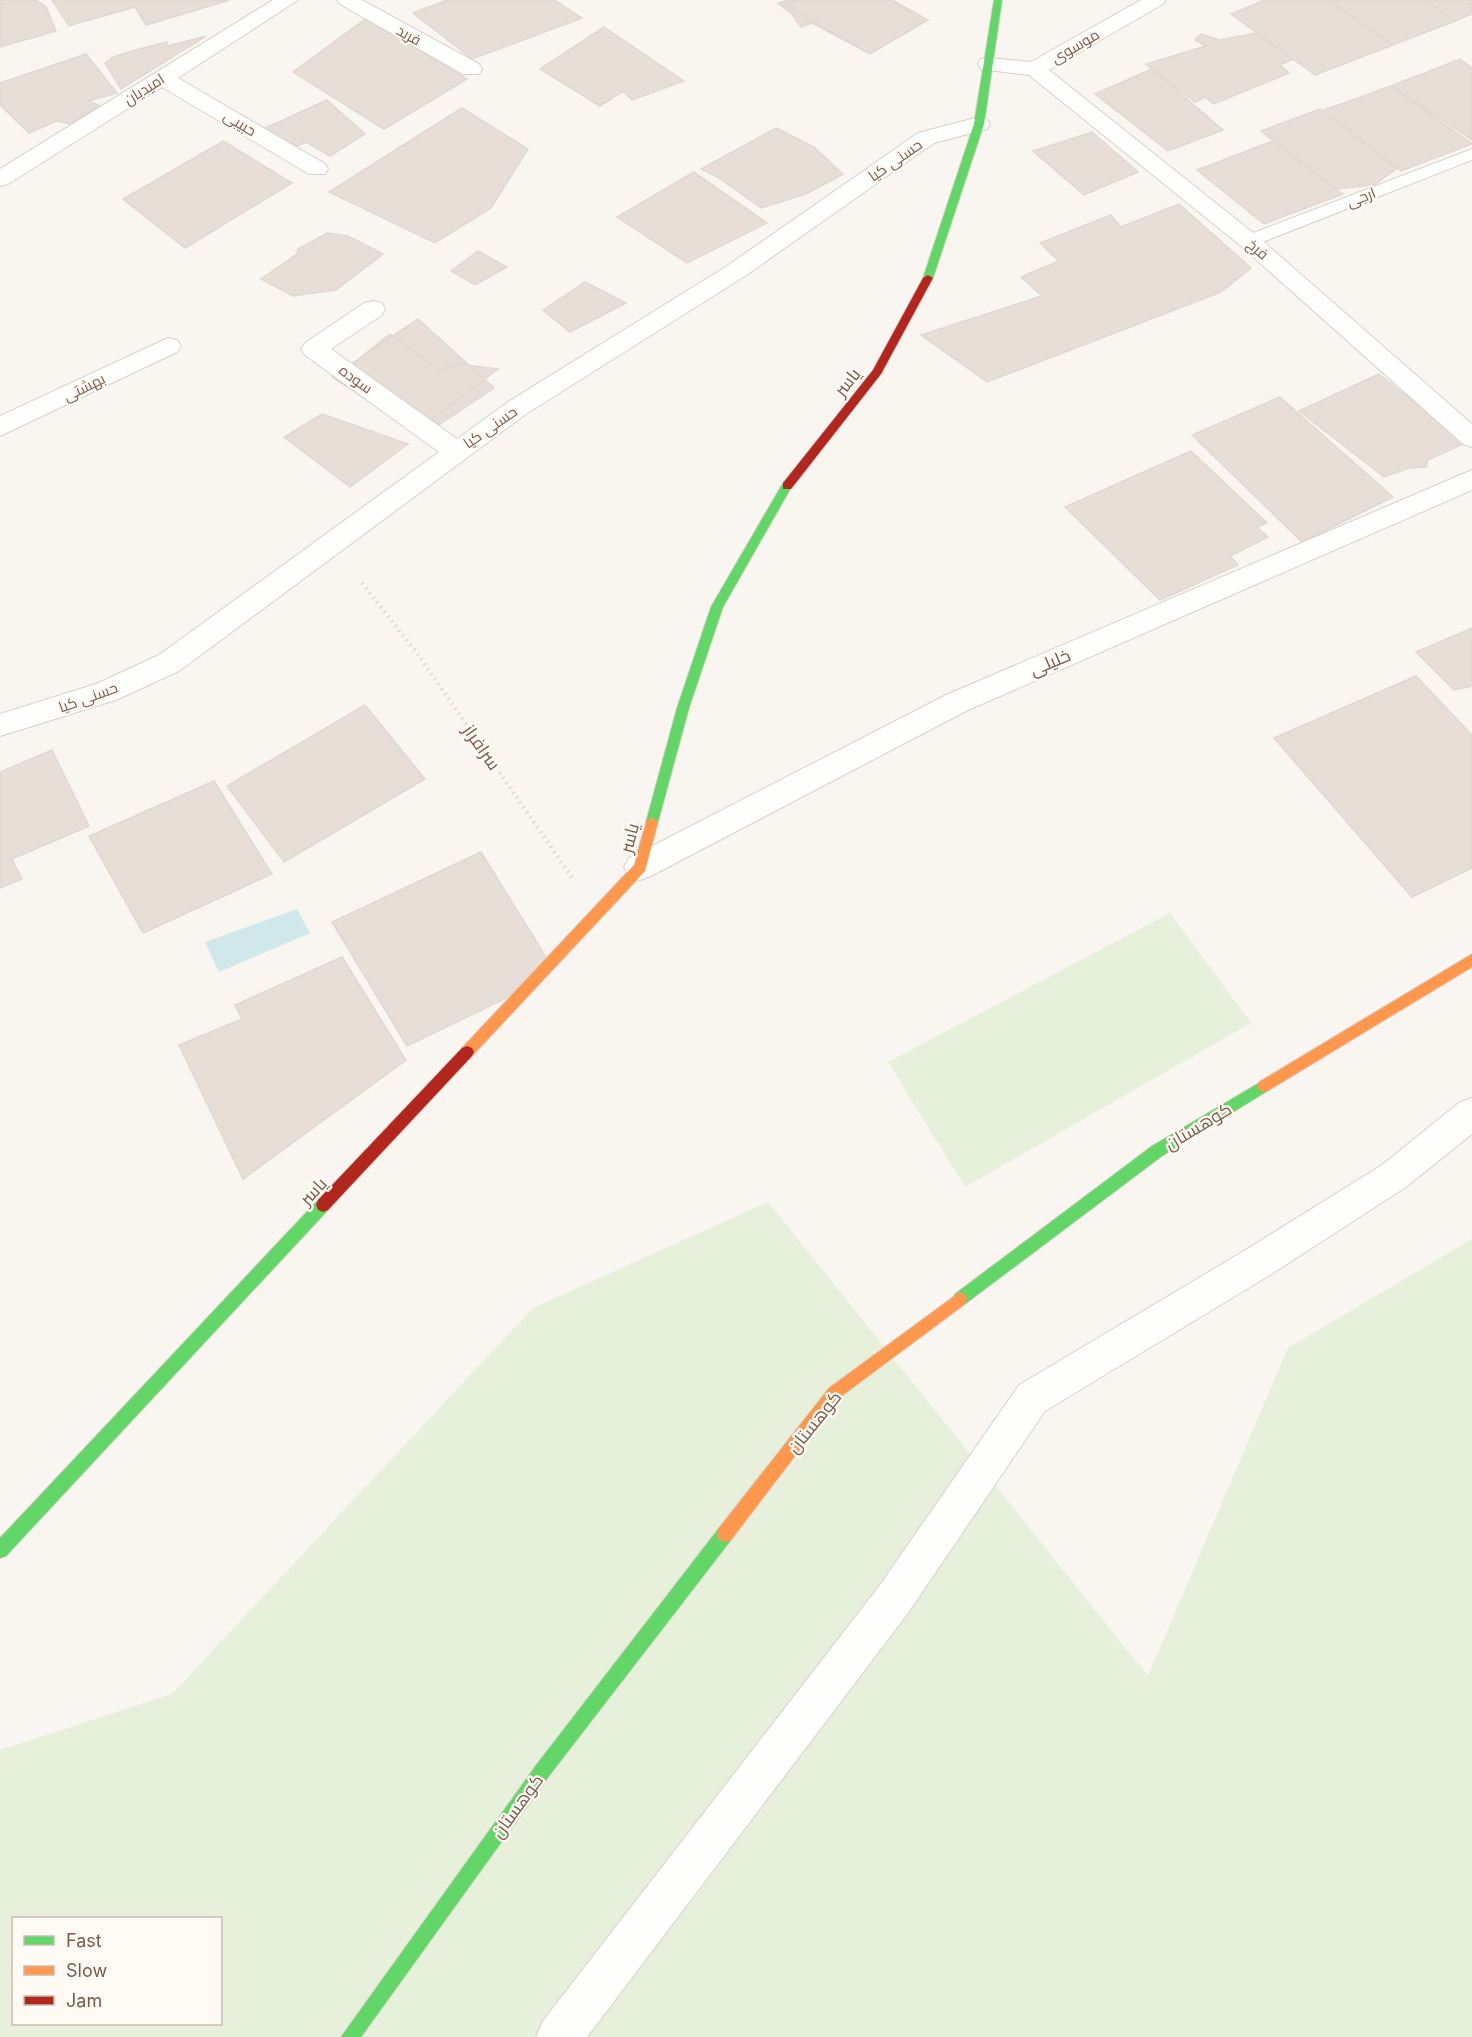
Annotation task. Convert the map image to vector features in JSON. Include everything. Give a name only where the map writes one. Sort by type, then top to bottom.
[{"type":"street","name":"امیدیان","points":[[0,179],[288,0]]},
{"type":"street","name":"فرید","points":[[347,0],[471,69]]},
{"type":"street","name":"یاسر","points":[[0,1550],[640,867],[683,708],[717,607],[780,495],[877,372],[933,268],[979,124],[998,0]]},
{"type":"street","name":"موسوی","points":[[989,64],[1035,69],[1156,0]]},
{"type":"street","name":"فرخ","points":[[1035,69],[1249,241],[1472,438]]},
{"type":"street","name":"حبیبی","points":[[162,78],[317,169]]},
{"type":"street","name":"حسنی کیا","points":[[0,725],[106,692],[169,663],[455,451],[517,408],[736,271],[926,138],[979,124]]},
{"type":"street","name":"سوده","points":[[373,309],[314,349],[455,451]]},
{"type":"street","name":"بهشتی","points":[[0,428],[168,346]]},
{"type":"street","name":"خلیلی","points":[[640,867],[956,703],[1472,479]]},
{"type":"street","name":"کوهستان","points":[[350,2037],[543,1770],[834,1393],[1157,1151],[1472,960]]},
{"type":"street","points":[[559,2037],[894,1599],[1032,1398],[1257,1263],[1394,1176],[1472,1113]]},
{"type":"lane","name":"ارجی","points":[[1249,241],[1472,154]]},
{"type":"path","name":"سرافراز","points":[[362,583],[417,654],[598,914]]},
{"type":"green space","points":[[1170,913],[1251,1023],[965,1187],[888,1062]]},
{"type":"green space","points":[[768,1202],[1148,1676],[1288,1348],[1472,1239],[1472,2037],[0,2037],[0,1750],[172,1694],[533,1308]]},
{"type":"water","points":[[297,909],[310,933],[219,972],[205,942]]},
{"type":"building","points":[[0,0],[36,0],[46,7],[56,31],[0,47]]},
{"type":"building","points":[[52,0],[230,0],[146,25],[135,7],[69,26]]},
{"type":"building","points":[[447,0],[554,0],[582,18],[472,59],[413,13]]},
{"type":"building","points":[[789,0],[891,0],[923,22],[870,54],[812,23],[801,27],[791,13],[778,3]]},
{"type":"building","points":[[796,0],[892,0],[928,20],[870,54],[785,5]]},
{"type":"building","points":[[1265,0],[1328,0],[1393,45],[1315,75],[1231,14]]},
{"type":"building","points":[[1328,0],[1424,0],[1455,21],[1393,45]]},
{"type":"building","points":[[1424,0],[1472,0],[1472,14],[1455,21]]},
{"type":"building","points":[[367,18],[467,79],[384,129],[293,72]]},
{"type":"building","points":[[604,27],[684,81],[632,100],[623,91],[600,106],[540,69]]},
{"type":"building","points":[[1256,33],[1293,59],[1280,65],[1289,73],[1214,104],[1205,97],[1195,102],[1146,64],[1206,46],[1195,40],[1201,34],[1220,40]]},
{"type":"building","points":[[206,36],[121,89],[105,63],[113,57],[139,49],[167,42],[168,46]]},
{"type":"building","points":[[86,54],[117,93],[88,101],[100,106],[71,124],[56,121],[29,133],[0,105],[0,83]]},
{"type":"building","points":[[1460,59],[1472,68],[1472,140],[1391,86]]},
{"type":"building","points":[[1152,69],[1223,130],[1168,151],[1095,94]]},
{"type":"building","points":[[1391,86],[1472,144],[1401,171],[1324,110]]},
{"type":"building","points":[[327,100],[365,134],[330,156],[306,142],[295,147],[261,130]]},
{"type":"building","points":[[462,108],[528,149],[491,208],[435,243],[329,192]]},
{"type":"building","points":[[1320,109],[1396,169],[1374,185],[1336,189],[1261,131]]},
{"type":"building","points":[[776,128],[814,147],[843,174],[806,194],[761,208],[719,178],[701,169]]},
{"type":"building","points":[[1092,132],[1138,172],[1084,195],[1033,151]]},
{"type":"building","points":[[223,141],[292,183],[185,248],[123,199]]},
{"type":"building","points":[[1273,141],[1343,194],[1264,224],[1197,170]]},
{"type":"building","points":[[694,172],[767,223],[687,263],[617,217]]},
{"type":"building","points":[[1179,204],[1251,268],[1221,292],[987,382],[921,335],[1042,296],[1021,277],[1059,261],[1040,243],[1111,215],[1121,227]]},
{"type":"building","points":[[327,233],[348,236],[383,254],[336,290],[293,296],[261,279],[297,254],[298,249]]},
{"type":"building","points":[[478,251],[507,267],[475,285],[451,271]]},
{"type":"building","points":[[585,282],[626,303],[570,332],[543,310]]},
{"type":"building","points":[[418,319],[494,388],[422,436],[332,377]]},
{"type":"building","points":[[390,334],[439,370],[458,364],[498,369],[416,431],[335,378]]},
{"type":"building","points":[[1379,374],[1465,443],[1428,460],[1426,467],[1409,468],[1384,477],[1299,411]]},
{"type":"building","points":[[1280,397],[1393,497],[1302,542],[1192,435]]},
{"type":"building","points":[[322,414],[408,444],[350,487],[284,437]]},
{"type":"building","points":[[1191,451],[1267,523],[1257,527],[1268,537],[1230,556],[1238,565],[1160,600],[1065,507]]},
{"type":"building","points":[[1472,628],[1472,686],[1454,690],[1416,652]]},
{"type":"building","points":[[1416,676],[1472,735],[1472,868],[1412,897],[1274,738]]},
{"type":"building","points":[[365,705],[425,779],[284,862],[227,786]]},
{"type":"building","points":[[52,750],[89,826],[12,859],[22,879],[0,888],[0,772]]},
{"type":"building","points":[[214,781],[272,874],[143,933],[89,836]]},
{"type":"building","points":[[481,852],[549,962],[523,990],[407,1046],[332,922]]},
{"type":"building","points":[[342,957],[406,1060],[243,1179],[179,1045],[242,1019],[235,1005]]},
{"type":"traffic: fast","points":[[928,278],[979,124],[998,0]]},
{"type":"traffic: fast","points":[[652,822],[683,708],[717,607],[787,486]]},
{"type":"traffic: fast","points":[[960,1299],[1157,1151],[1264,1086]]},
{"type":"traffic: fast","points":[[0,1550],[323,1205]]},
{"type":"traffic: fast","points":[[350,2037],[543,1770],[725,1534]]},
{"type":"traffic: slow","points":[[467,1052],[640,867],[652,822]]},
{"type":"traffic: slow","points":[[1264,1086],[1472,960]]},
{"type":"traffic: slow","points":[[725,1534],[834,1393],[960,1299]]},
{"type":"traffic: jam","points":[[787,486],[877,372],[928,278]]},
{"type":"traffic: jam","points":[[323,1205],[467,1052]]}]
